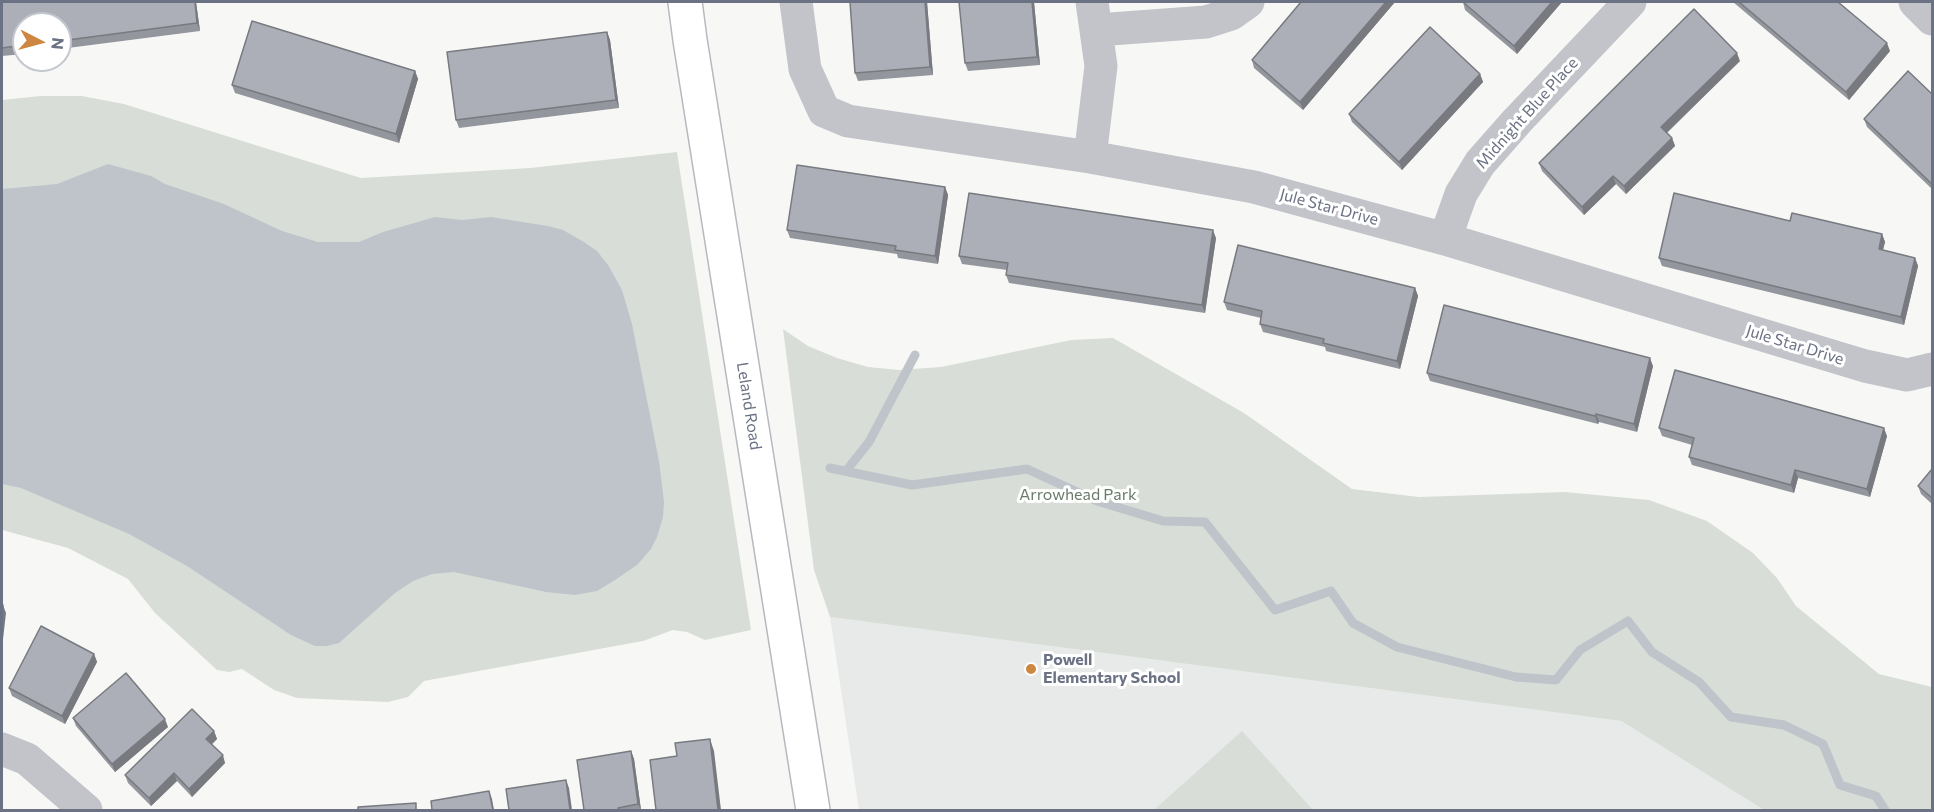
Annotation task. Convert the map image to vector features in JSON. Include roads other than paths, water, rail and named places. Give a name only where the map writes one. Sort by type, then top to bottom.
[{"type":"street","name":"Leland Road","points":[[685,2],[813,810]]},
{"type":"street","name":"Jule Star Drive","points":[[796,2],[805,69],[824,111],[848,121],[1090,157],[1254,187],[1444,239],[1865,366],[1907,375],[1932,369]]},
{"type":"street","points":[[1090,157],[1101,66],[1094,16],[1206,22],[1231,14],[1248,2]]},
{"type":"street","name":"Midnight Blue Place","points":[[1444,239],[1461,194],[1480,163],[1630,2]]},
{"type":"street","points":[[1915,2],[1932,19]]},
{"type":"street","points":[[2,749],[27,759],[86,810]]},
{"type":"waterway","points":[[846,471],[869,442],[915,355]]},
{"type":"waterway","points":[[830,468],[912,485],[1027,469],[1097,501],[1163,521],[1205,522],[1275,610],[1331,591],[1353,623],[1397,647],[1516,677],[1556,680],[1580,650],[1628,621],[1652,652],[1699,682],[1731,717],[1784,725],[1823,744],[1840,785],[1876,796],[1885,810]]},
{"type":"place","name":"Powell Elementary School","points":[[1031,669]]},
{"type":"park label","name":"Arrowhead Park","points":[[1078,495]]}]
